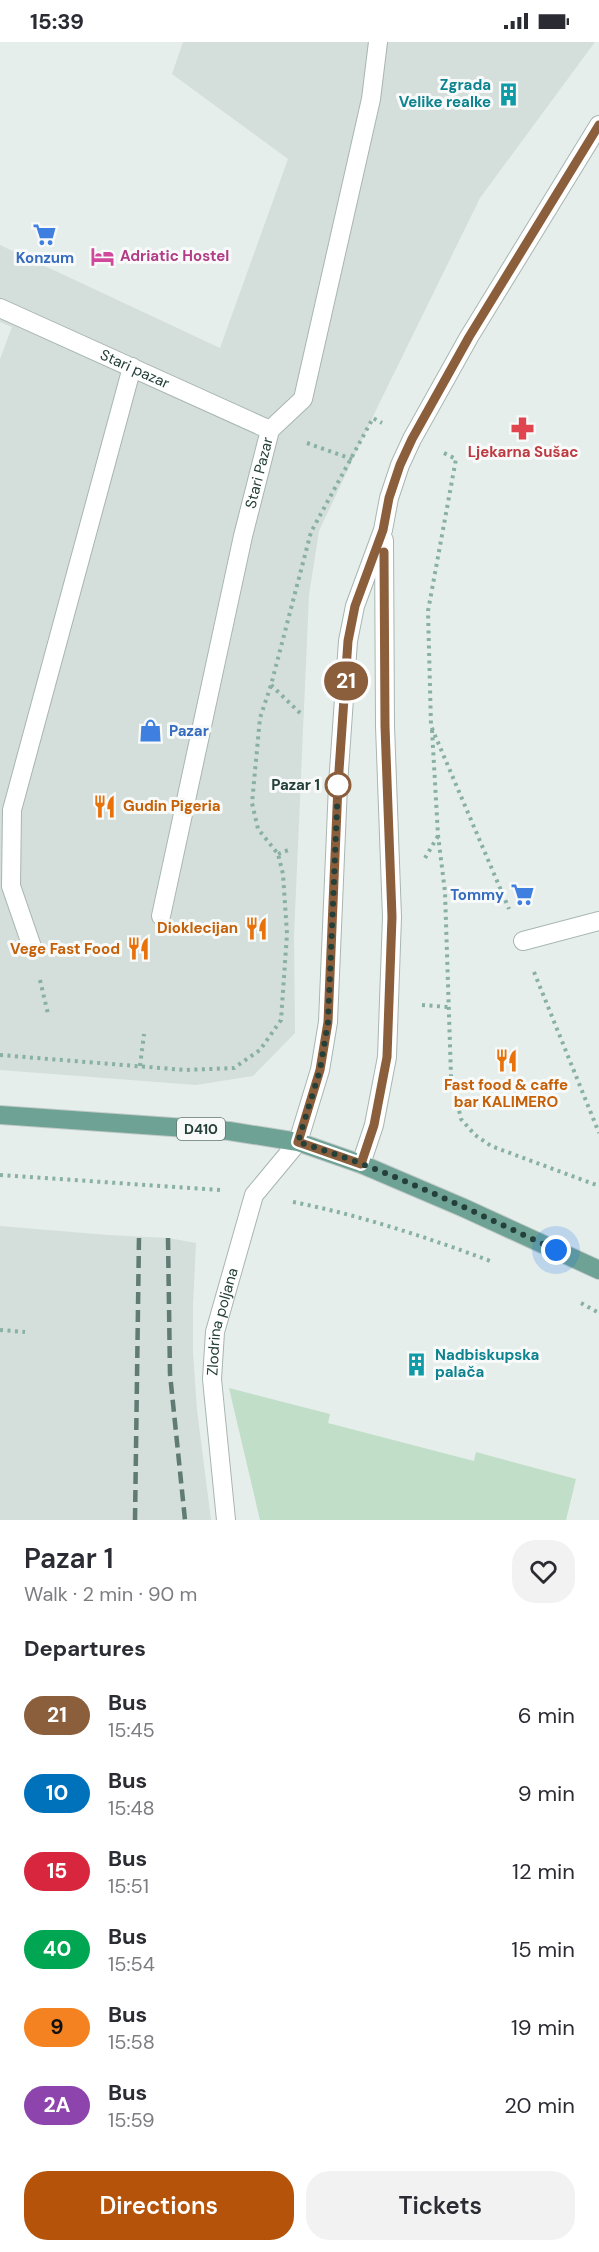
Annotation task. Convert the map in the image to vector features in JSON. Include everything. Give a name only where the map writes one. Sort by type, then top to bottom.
[{"type":"main road","name":"D410","points":[[0,1115],[229,1131],[298,1142],[361,1164],[599,1270]]},
{"type":"street","name":"Stari Pazar","points":[[161,916],[243,536],[270,430],[303,399],[371,99],[378,42]]},
{"type":"street","points":[[298,1142],[320,1070],[328,1022],[338,785],[348,641],[355,606],[383,530],[389,498],[400,465],[412,439],[469,337],[599,125]]},
{"type":"street","name":"Stari pazar","points":[[0,308],[270,430]]},
{"type":"street","points":[[32,947],[5,886],[12,810],[132,368]]},
{"type":"street","points":[[361,1164],[374,1125],[387,1057],[392,917],[385,726],[383,530]]},
{"type":"street","points":[[523,941],[599,921]]},
{"type":"street","name":"Zlodrina poljana","points":[[226,1520],[212,1379],[215,1332],[254,1195],[298,1142]]},
{"type":"path","points":[[0,1055],[185,1070],[234,1068],[260,1050],[280,1020],[286,934],[283,874],[278,854],[258,829],[252,803],[260,718],[271,685],[311,532],[373,418],[382,423]]},
{"type":"path","points":[[270,430],[352,459]]},
{"type":"path","points":[[438,450],[456,459],[428,611],[431,726],[438,835],[445,892],[451,1077],[461,1119],[475,1135],[491,1146],[599,1186]]},
{"type":"path","points":[[271,685],[300,713]]},
{"type":"path","points":[[431,726],[523,941],[599,1133]]},
{"type":"path","points":[[424,860],[438,835]]},
{"type":"path","points":[[278,854],[291,849]]},
{"type":"path","points":[[422,1005],[448,1007]]},
{"type":"path","points":[[140,1066],[144,1034]]},
{"type":"path","points":[[0,1175],[224,1191]]},
{"type":"path","points":[[285,1200],[320,1207],[450,1246]]},
{"type":"path","points":[[0,1330],[25,1332]]},
{"type":"shaded area","name":"Pazar","points":[[183,42],[595,42],[480,198],[319,531],[309,595],[294,935],[295,1033],[253,1076],[196,1085],[0,1070],[0,359],[12,327],[0,322],[0,245],[220,348],[288,159],[172,74]]},
{"type":"shaded area","points":[[0,1226],[168,1238],[196,1243],[193,1353],[197,1410],[211,1520],[0,1520]]},
{"type":"green space","points":[[229,1388],[330,1414],[328,1423],[474,1461],[476,1452],[576,1479],[566,1520],[260,1520]]},
{"type":"railway","points":[[135,1520],[139,1236]]},
{"type":"railway","points":[[168,1238],[170,1374],[185,1520]]},
{"type":"bus line","name":"21","points":[[384,552],[385,726],[392,917],[387,1057],[374,1125],[361,1164],[298,1142],[320,1070],[328,1022],[338,785],[348,641],[355,606],[383,530],[389,498],[400,465],[412,439],[469,337],[599,125]]},
{"type":"place","name":"Zgrada Velike realke","points":[[509,94]]},
{"type":"place","name":"Konzum","points":[[45,234]]},
{"type":"place","name":"Adriatic Hostel","points":[[102,256]]},
{"type":"place","name":"Ljekarna Sušac","points":[[523,428]]},
{"type":"place","name":"Pazar","points":[[151,731]]},
{"type":"place","name":"Pazar 1","points":[[338,785]]},
{"type":"place","name":"Gudin Pigeria","points":[[105,806]]},
{"type":"place","name":"Tommy","points":[[522,895]]},
{"type":"place","name":"Dioklecijan","points":[[256,928]]},
{"type":"place","name":"Vege Fast Food","points":[[138,949]]},
{"type":"place","name":"Fast food & caffe bar KALIMERO","points":[[506,1061]]},
{"type":"place","name":"Nadbiskupska palača","points":[[417,1364]]},
{"type":"route","points":[[338,785],[328,1022],[320,1070],[298,1142],[382,1173],[556,1250]]}]
